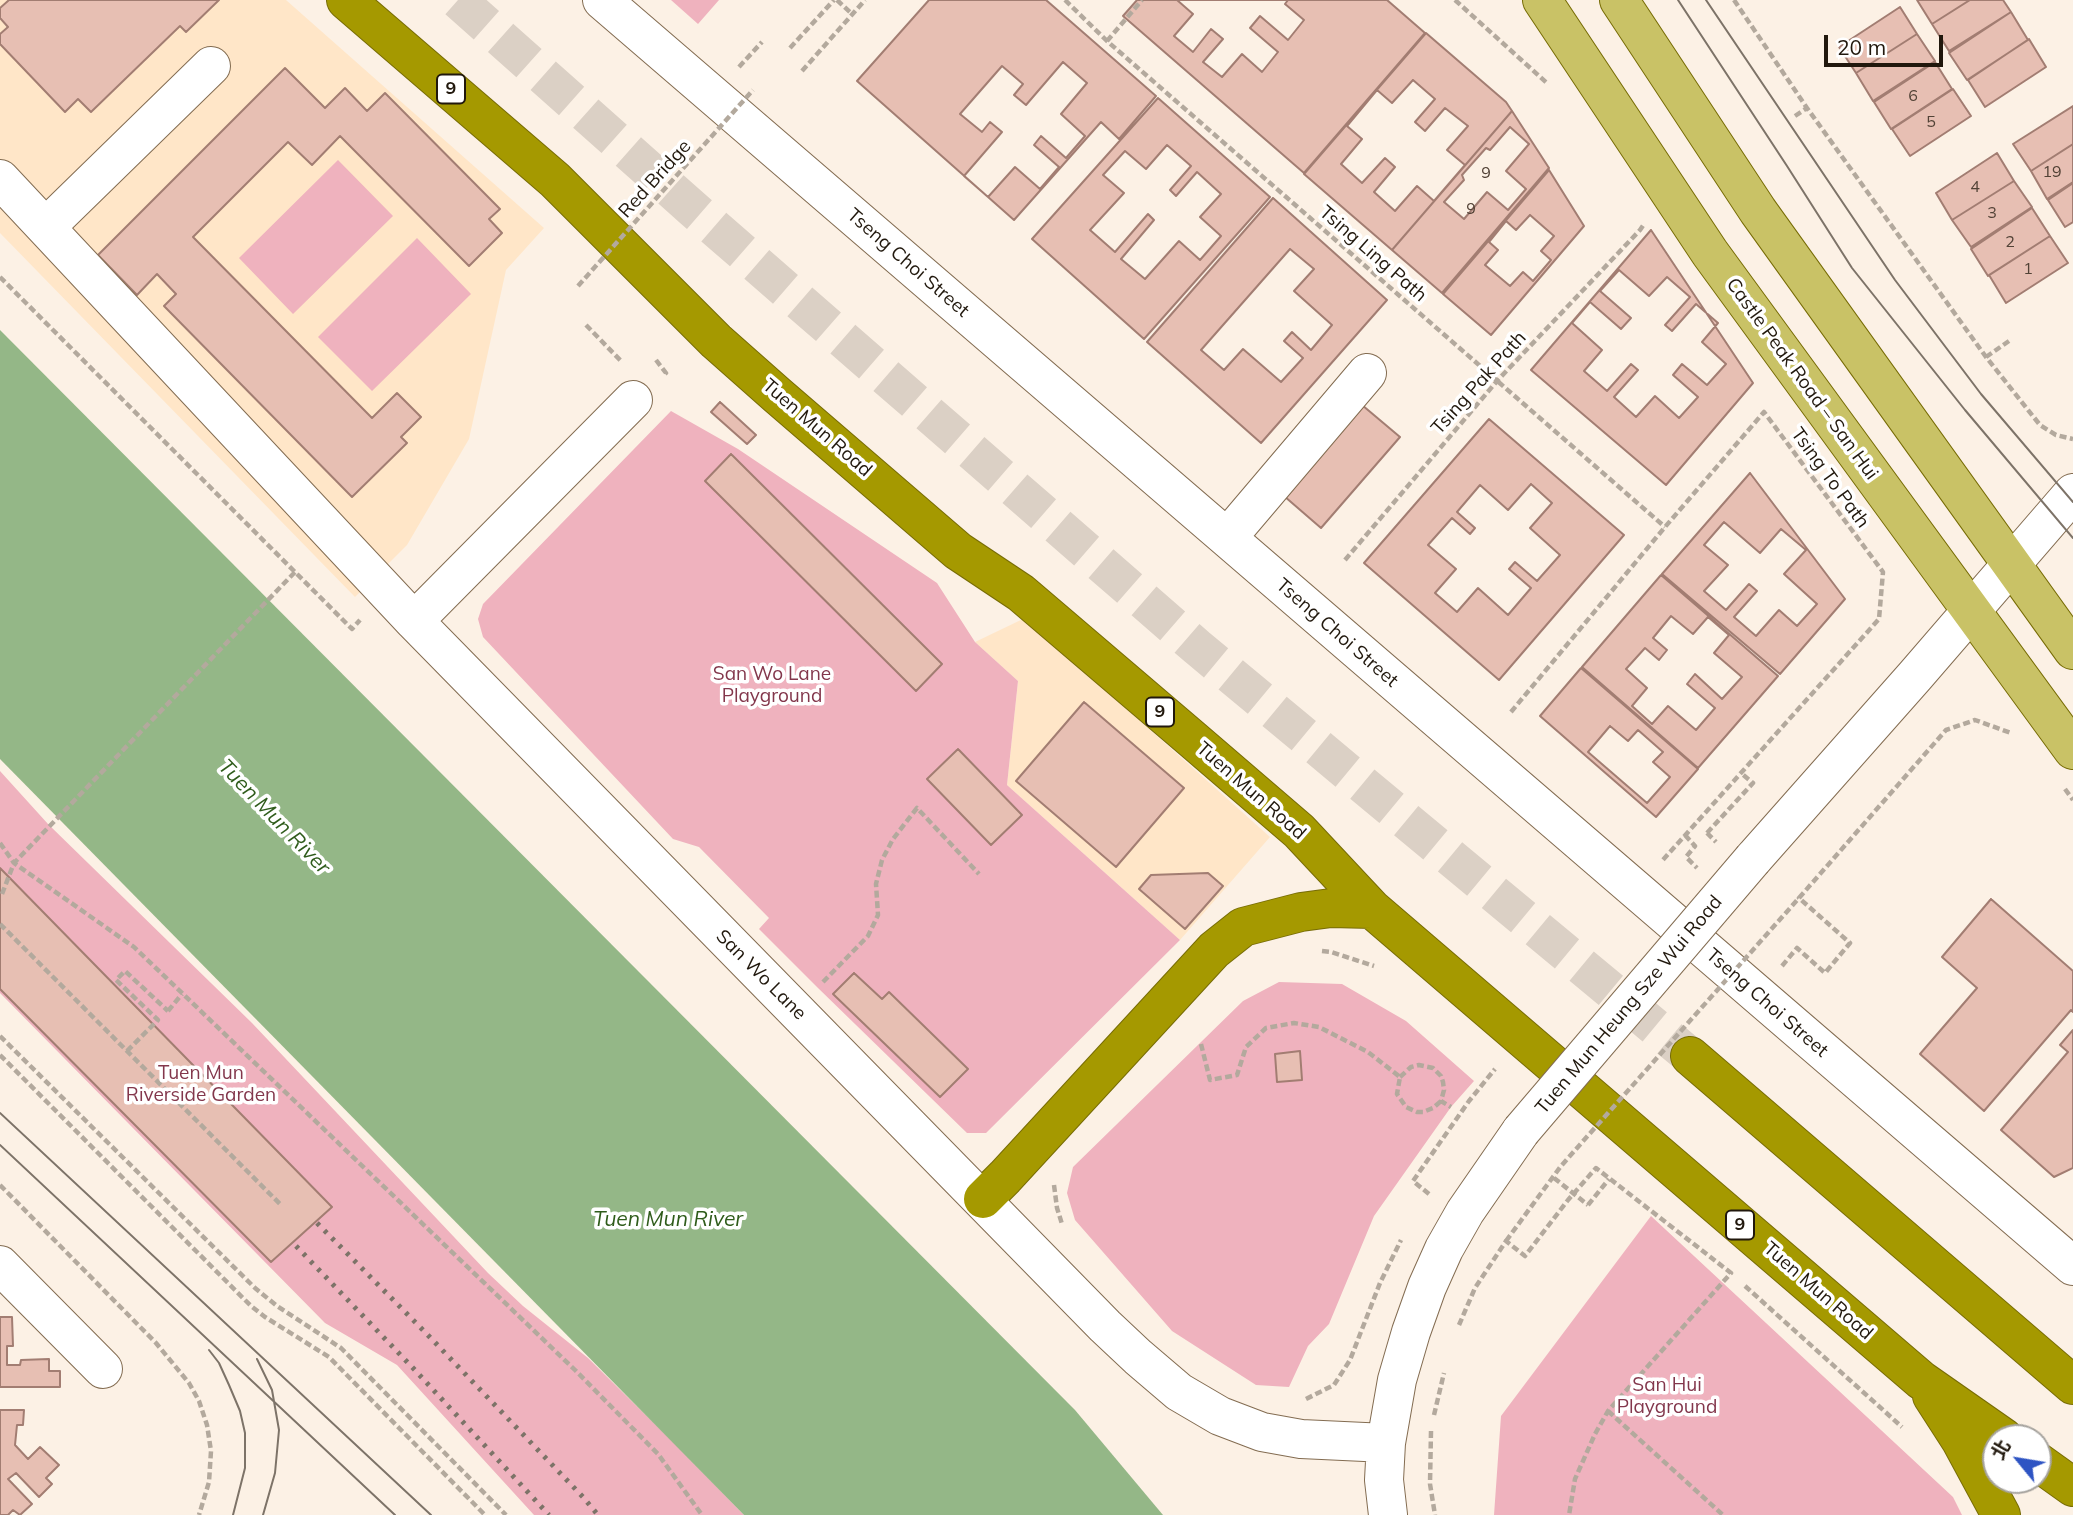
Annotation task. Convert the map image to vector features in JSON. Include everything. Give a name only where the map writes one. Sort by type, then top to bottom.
[{"type":"highway","name":"Tuen Mun Road","points":[[346,0],[555,180],[716,341],[777,395],[958,551],[1021,593],[1299,831],[1373,909],[1921,1380],[1984,1424]]},
{"type":"highway","points":[[983,1199],[1214,950],[1243,927],[1301,912],[1331,908],[1373,909]]},
{"type":"highway","points":[[1689,1056],[2073,1385]]},
{"type":"highway","points":[[1921,1380],[1961,1441],[2001,1515]]},
{"type":"highway","points":[[2052,1472],[2073,1488]]},
{"type":"main road","name":"Castle Peak Road – San Hui","points":[[1542,0],[1710,254],[2073,750]]},
{"type":"main road","points":[[1619,0],[1758,211],[2073,650]]},
{"type":"street","name":"Tseng Choi Street","points":[[602,0],[2072,1264]]},
{"type":"street","points":[[46,227],[211,66]]},
{"type":"street","name":"San Wo Lane","points":[[0,179],[414,621],[1105,1326],[1179,1392],[1220,1416],[1262,1432],[1301,1439],[1386,1443]]},
{"type":"street","points":[[1227,538],[1367,373]]},
{"type":"street","points":[[414,621],[631,385]]},
{"type":"street","name":"Tuen Mun Heung Sze Wui Road","points":[[1388,1515],[1384,1480],[1386,1443],[1397,1380],[1411,1332],[1444,1249],[1490,1173],[1521,1131],[1752,859],[2073,493]]},
{"type":"street","points":[[0,1265],[103,1369]]},
{"type":"path","points":[[790,48],[836,0],[853,15]]},
{"type":"path","points":[[802,71],[866,0]]},
{"type":"path","name":"Tsing Ling Path","points":[[1065,0],[1107,41],[1665,527]]},
{"type":"path","points":[[1107,41],[1142,0]]},
{"type":"path","points":[[1455,0],[1553,88]]},
{"type":"path","points":[[1734,0],[1807,108],[1986,357],[2040,425],[2056,435],[2073,439]]},
{"type":"path","name":"Red Bridge","points":[[578,286],[753,90]]},
{"type":"path","points":[[1795,116],[1807,108]]},
{"type":"path","name":"Tsing Pak Path","points":[[1345,560],[1497,381],[1640,230]]},
{"type":"path","points":[[0,277],[352,629]]},
{"type":"path","points":[[586,325],[631,385]]},
{"type":"path","points":[[1986,357],[2009,341]]},
{"type":"path","name":"Tsing To Path","points":[[1511,712],[1764,412],[1883,572],[1879,619],[1658,866]]},
{"type":"path","points":[[2,894],[14,863],[295,572]]},
{"type":"path","points":[[1455,1333],[1475,1288],[1561,1166],[1946,730],[1975,720],[2020,737],[2047,716]]},
{"type":"path","points":[[1707,833],[1753,783],[1741,773]]},
{"type":"path","points":[[818,988],[868,936],[878,915],[876,884],[882,860],[893,839],[917,808],[979,874]]},
{"type":"path","points":[[1685,835],[1695,846],[1686,857]]},
{"type":"path","points":[[0,843],[14,863],[134,947],[575,1370],[658,1454],[702,1515]]},
{"type":"path","points":[[1777,970],[1797,948],[1825,973],[1850,943],[1799,898]]},
{"type":"path","points":[[0,924],[281,1205]]},
{"type":"path","points":[[1317,951],[1331,952],[1375,966]]},
{"type":"path","points":[[127,1051],[158,1020],[116,980],[125,971],[168,1011],[182,994]]},
{"type":"path","points":[[1201,1044],[1210,1080],[1237,1075],[1246,1047],[1266,1028],[1294,1023],[1319,1027],[1368,1052],[1400,1077]]},
{"type":"path","points":[[0,1037],[255,1288],[277,1307],[341,1348],[506,1515]]},
{"type":"path","points":[[0,1055],[251,1306],[329,1357],[485,1515]]},
{"type":"path","points":[[1423,1204],[1429,1194],[1413,1181],[1469,1101],[1496,1070],[1486,1062]]},
{"type":"path","points":[[1419,1065],[1433,1068],[1443,1082],[1441,1101],[1433,1108],[1423,1111],[1417,1112],[1406,1107],[1397,1094],[1400,1077],[1411,1067],[1419,1065]]},
{"type":"path","points":[[1441,1101],[1451,1107]]},
{"type":"path","points":[[1506,1241],[1525,1256],[1596,1168],[1731,1273],[1608,1411],[1575,1479],[1569,1515]]},
{"type":"path","points":[[1056,1177],[1056,1208],[1065,1233]]},
{"type":"path","points":[[1554,1178],[1588,1205],[1610,1179]]},
{"type":"path","points":[[1295,1403],[1334,1385],[1350,1360],[1380,1283],[1405,1235]]},
{"type":"path","points":[[1741,1282],[1906,1431]]},
{"type":"path","points":[[1435,1515],[1430,1484],[1431,1430],[1445,1366]]},
{"type":"path","points":[[1608,1411],[1723,1515]]},
{"type":"shaded area","points":[[0,0],[286,0],[544,228],[506,270],[469,439],[407,545],[355,597],[0,233]]},
{"type":"shaded area","points":[[1025,618],[1270,837],[1180,940],[1007,785],[1018,681],[975,642]]},
{"type":"green space","points":[[671,0],[719,0],[698,24]]},
{"type":"green space","points":[[338,160],[393,216],[293,314],[239,258]]},
{"type":"green space","points":[[417,238],[471,294],[372,391],[318,337]]},
{"type":"green space","name":"San Wo Lane Playground","points":[[671,411],[738,449],[937,583],[975,642],[1018,681],[1007,785],[1180,940],[986,1133],[967,1133],[818,988],[759,929],[769,918],[699,847],[673,839],[483,637],[478,619],[483,604]]},
{"type":"green space","name":"Tuen Mun Riverside Garden","points":[[0,771],[48,824],[252,1023],[488,1273],[523,1306],[588,1358],[744,1515],[534,1515],[397,1365],[325,1323],[0,993]]},
{"type":"green space","points":[[1279,982],[1342,984],[1406,1021],[1474,1081],[1451,1107],[1374,1216],[1329,1324],[1308,1346],[1289,1387],[1256,1385],[1172,1331],[1075,1220],[1067,1193],[1073,1167],[1243,1001]]},
{"type":"green space","name":"San Hui Playground","points":[[1651,1216],[1953,1497],[1962,1515],[1494,1515],[1501,1416]]},
{"type":"water","name":"Tuen Mun River","points":[[0,330],[1075,1410],[1163,1515],[744,1515],[0,759]]},
{"type":"building","points":[[9,0],[219,0],[186,32],[180,26],[91,112],[78,99],[65,112],[0,44],[0,34],[8,27],[0,18],[0,8]]},
{"type":"building","points":[[929,0],[1046,0],[1156,96],[1119,139],[1101,122],[1014,220],[857,81]]},
{"type":"building","points":[[1137,0],[1387,0],[1425,33],[1304,173],[1123,16]]},
{"type":"building","points":[[1177,0],[1288,0],[1285,4],[1304,20],[1288,40],[1260,16],[1250,28],[1278,52],[1262,72],[1242,54],[1222,77],[1203,62],[1223,39],[1211,29],[1193,52],[1174,36],[1193,14]]},
{"type":"building","points":[[1917,0],[1970,0],[1932,24]]},
{"type":"building","points":[[1970,0],[2003,0],[2011,12],[1949,51],[1932,24]]},
{"type":"building","points":[[1900,7],[1917,34],[1856,73],[1839,47]]},
{"type":"building","points":[[2011,12],[2028,40],[1967,80],[1949,53]]},
{"type":"building","points":[[1426,33],[1506,102],[1512,111],[1392,250],[1304,174]]},
{"type":"building","points":[[1917,34],[1935,61],[1873,101],[1856,73]]},
{"type":"building","points":[[2029,39],[2046,67],[1985,107],[1968,80]]},
{"type":"building","points":[[1063,62],[1087,83],[1061,114],[1085,136],[1066,158],[1041,136],[1034,145],[1059,167],[1040,189],[1015,167],[988,197],[964,176],[1002,132],[990,122],[982,132],[960,114],[1002,66],[1023,84],[1014,95],[1026,105]]},
{"type":"building","points":[[1935,62],[1952,89],[1891,129],[1874,102]]},
{"type":"building","points":[[285,68],[325,108],[345,88],[367,111],[385,93],[500,209],[489,219],[502,233],[469,266],[340,136],[312,165],[288,142],[193,237],[372,418],[397,393],[421,417],[401,437],[407,443],[352,497],[164,306],[176,294],[157,274],[137,295],[98,255]]},
{"type":"building","points":[[1413,80],[1435,99],[1415,122],[1425,131],[1445,108],[1468,126],[1447,150],[1465,165],[1434,201],[1417,186],[1395,211],[1374,192],[1395,167],[1385,158],[1362,183],[1341,164],[1362,139],[1347,126],[1377,90],[1392,103]]},
{"type":"building","points":[[1953,89],[1971,116],[1910,156],[1892,129]]},
{"type":"building","points":[[1158,98],[1270,197],[1144,339],[1032,239]]},
{"type":"building","points":[[2073,106],[2073,144],[2031,171],[2013,144]]},
{"type":"building","points":[[1512,111],[1549,168],[1442,293],[1392,250]]},
{"type":"building","points":[[1510,127],[1529,144],[1506,171],[1526,189],[1508,210],[1487,192],[1464,219],[1444,202],[1464,180],[1462,175],[1486,148],[1490,150]]},
{"type":"building","points":[[2073,144],[2073,182],[2047,199],[2031,171]]},
{"type":"building","points":[[1167,145],[1191,166],[1170,190],[1176,196],[1197,172],[1221,194],[1200,217],[1221,236],[1200,260],[1179,241],[1145,279],[1121,259],[1154,220],[1148,214],[1115,252],[1090,230],[1124,193],[1103,175],[1125,151],[1146,169]]},
{"type":"building","points":[[1997,153],[2014,181],[1952,220],[1936,193]]},
{"type":"building","points":[[1549,170],[1584,226],[1491,335],[1443,294]]},
{"type":"building","points":[[2014,181],[2032,207],[1971,247],[1952,220]]},
{"type":"building","points":[[2073,183],[2073,222],[2065,227],[2048,200]]},
{"type":"building","points":[[1273,198],[1387,300],[1261,443],[1147,342]]},
{"type":"building","points":[[2032,208],[2050,236],[1988,276],[1971,249]]},
{"type":"building","points":[[1530,215],[1554,236],[1541,251],[1551,260],[1533,281],[1523,272],[1510,286],[1485,265],[1498,250],[1489,242],[1506,221],[1516,230]]},
{"type":"building","points":[[1651,230],[1753,383],[1666,485],[1531,370]]},
{"type":"building","points":[[2050,236],[2068,263],[2006,303],[1989,275]]},
{"type":"building","points":[[1290,249],[1314,269],[1294,291],[1332,325],[1311,350],[1292,332],[1284,341],[1303,358],[1281,382],[1243,349],[1224,370],[1201,350]]},
{"type":"building","points":[[1619,270],[1649,296],[1667,277],[1690,297],[1665,325],[1672,331],[1696,304],[1718,323],[1702,342],[1726,364],[1707,385],[1682,364],[1673,375],[1698,397],[1679,418],[1655,396],[1636,417],[1614,397],[1638,370],[1631,364],[1607,391],[1584,371],[1602,350],[1572,323],[1590,302],[1621,329],[1631,318],[1600,291]]},
{"type":"building","points":[[720,402],[756,435],[747,444],[711,412]]},
{"type":"building","points":[[1362,405],[1400,437],[1321,528],[1284,496]]},
{"type":"building","points":[[1489,419],[1624,535],[1499,680],[1364,563]]},
{"type":"building","points":[[731,454],[942,664],[916,691],[705,481]]},
{"type":"building","points":[[1750,473],[1845,599],[1780,674],[1662,574]]},
{"type":"building","points":[[1531,484],[1552,503],[1530,528],[1560,555],[1537,581],[1515,562],[1509,569],[1531,588],[1508,615],[1478,588],[1457,612],[1435,593],[1456,569],[1428,545],[1452,518],[1470,534],[1475,528],[1457,512],[1480,485],[1508,510]]},
{"type":"building","points":[[1724,522],[1760,553],[1781,529],[1806,550],[1784,574],[1817,604],[1797,626],[1779,610],[1756,636],[1734,617],[1757,591],[1749,584],[1726,610],[1704,591],[1728,565],[1704,545]]},
{"type":"building","points":[[1661,575],[1778,676],[1698,768],[1582,667]]},
{"type":"building","points":[[1671,616],[1693,634],[1708,617],[1729,635],[1714,653],[1742,677],[1722,699],[1695,674],[1687,684],[1715,708],[1696,730],[1668,706],[1652,724],[1632,706],[1647,688],[1626,669],[1645,648],[1659,660],[1667,650],[1653,638]]},
{"type":"building","points":[[1581,668],[1698,769],[1656,817],[1540,716]]},
{"type":"building","points":[[1084,702],[1184,788],[1116,867],[1016,781]]},
{"type":"building","points":[[1610,726],[1628,741],[1638,730],[1663,752],[1653,762],[1670,777],[1647,803],[1588,752]]},
{"type":"building","points":[[958,749],[1022,815],[991,845],[927,779]]},
{"type":"building","points":[[0,868],[332,1207],[271,1262],[0,989]]},
{"type":"building","points":[[1208,873],[1223,886],[1185,929],[1139,889],[1151,875]]},
{"type":"building","points":[[1991,899],[2073,971],[2073,1012],[2071,1010],[1984,1111],[1920,1054],[1977,988],[1942,957]]},
{"type":"building","points":[[854,973],[882,999],[889,992],[968,1069],[940,1097],[833,994]]},
{"type":"building","points":[[2073,1030],[2073,1168],[2054,1177],[2001,1130],[2068,1052],[2060,1045]]},
{"type":"building","points":[[1300,1051],[1302,1080],[1277,1082],[1275,1054]]},
{"type":"building","points":[[0,1317],[12,1317],[13,1346],[7,1346],[7,1365],[20,1365],[21,1360],[49,1359],[49,1371],[60,1371],[60,1387],[0,1387]]},
{"type":"building","points":[[0,1410],[24,1410],[23,1425],[17,1425],[15,1445],[28,1459],[40,1447],[59,1465],[46,1478],[52,1484],[39,1497],[16,1473],[8,1479],[32,1504],[20,1515],[13,1510],[8,1515],[0,1515]]},
{"type":"tunnel","points":[[458,0],[693,209],[1197,647],[1690,1056]]},
{"type":"tram line","points":[[1678,0],[1852,268],[1965,410],[2073,538]]},
{"type":"tram line","points":[[1706,0],[1895,280],[1981,394],[2073,502]]},
{"type":"tram line","points":[[0,1113],[431,1515]]},
{"type":"tram line","points":[[0,1145],[395,1515]]},
{"type":"tram line","points":[[209,1350],[219,1363],[229,1385],[240,1411],[245,1433],[245,1468],[233,1515]]},
{"type":"tram line","points":[[257,1359],[272,1390],[279,1430],[275,1473],[263,1515]]},
{"type":"railway","points":[[317,1223],[424,1331],[598,1515]]},
{"type":"railway","points":[[296,1246],[549,1515]]}]
